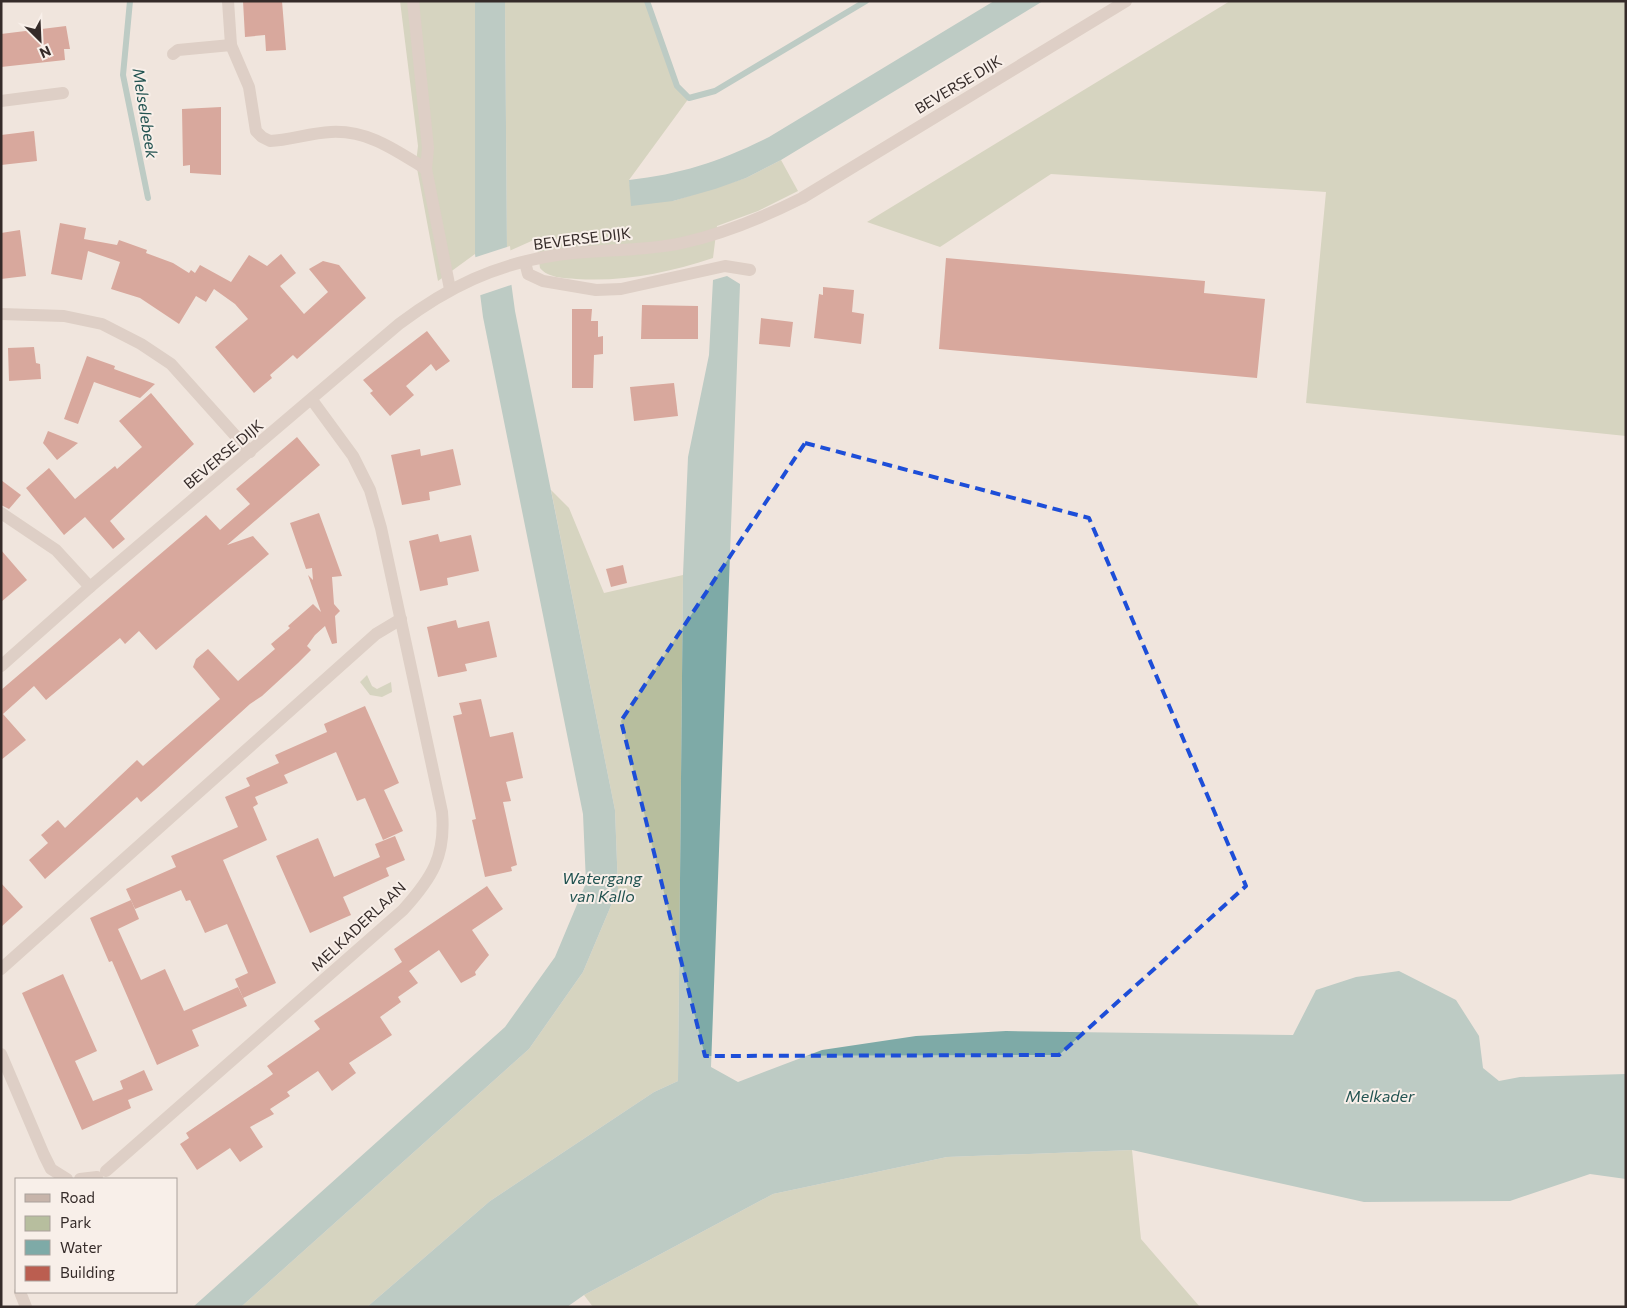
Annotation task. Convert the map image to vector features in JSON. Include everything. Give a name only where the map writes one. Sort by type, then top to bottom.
[{"type":"street","points":[[228,1],[231,45],[249,88],[256,131],[262,137],[270,141],[331,132],[356,133],[375,138],[426,169]]},
{"type":"street","points":[[413,1],[428,148],[426,169],[450,289]]},
{"type":"street","name":"BEVERSE DIJK","points":[[1,666],[90,587],[399,324],[450,289],[468,280],[525,262],[557,255],[681,243],[762,217],[802,198],[1126,1]]},
{"type":"street","points":[[173,54],[178,50],[231,45]]},
{"type":"street","points":[[1,101],[63,93]]},
{"type":"street","points":[[525,262],[528,274],[543,281],[596,290],[621,288],[725,266],[750,270]]},
{"type":"street","points":[[1,314],[64,316],[102,324],[141,344],[171,364],[250,452]]},
{"type":"street","name":"MELKADERLAAN","points":[[84,1178],[102,1174],[404,910],[422,890],[436,866],[444,834],[442,812],[381,528],[370,490],[350,452],[312,400]]},
{"type":"street","points":[[1,514],[56,550],[90,587]]},
{"type":"street","points":[[1,969],[376,634],[401,619]]},
{"type":"street","points":[[1,1054],[51,1169],[65,1178]]},
{"type":"street","points":[[20,1293],[26,1307]]},
{"type":"highlighted area","points":[[805,443],[1089,518],[1246,886],[1059,1055],[705,1056],[621,721]]},
{"type":"green space","points":[[400,1],[475,1],[475,254],[438,281],[416,163],[418,146]]},
{"type":"green space","points":[[505,1],[647,1],[677,86],[689,98],[629,180],[631,191],[673,201],[746,178],[781,160],[798,191],[758,211],[717,226],[713,258],[662,272],[628,278],[594,280],[561,278],[547,274],[540,268],[536,239],[507,252]]},
{"type":"green space","points":[[1230,1],[1626,1],[1626,436],[1306,403],[1326,192],[1051,174],[940,247],[867,222]]},
{"type":"green space","points":[[551,490],[569,508],[604,593],[683,575],[678,1081],[654,1092],[490,1201],[367,1307],[241,1307],[529,1049],[583,972],[618,889],[615,810]]},
{"type":"green space","points":[[367,675],[372,686],[377,689],[391,682],[392,692],[382,697],[370,695],[360,682]]},
{"type":"green space","points":[[1132,1150],[1141,1239],[1200,1307],[593,1307],[584,1295],[773,1194],[947,1157]]},
{"type":"water","name":"Watergang van Kallo","points":[[475,1],[505,1],[507,252],[515,311],[615,810],[618,889],[583,972],[529,1049],[241,1307],[193,1307],[505,1027],[555,957],[586,883],[583,814],[483,317],[475,254]]},
{"type":"water","points":[[994,1],[1043,1],[781,160],[746,178],[673,201],[631,206],[629,180],[684,170],[718,160],[769,137]]},
{"type":"water","name":"Melkader","points":[[727,276],[740,284],[711,1067],[738,1082],[822,1050],[916,1036],[1006,1031],[1293,1035],[1316,990],[1356,977],[1399,971],[1456,1000],[1479,1036],[1483,1068],[1499,1081],[1520,1077],[1626,1074],[1626,1179],[1590,1174],[1510,1201],[1364,1202],[1132,1150],[947,1157],[773,1194],[584,1295],[567,1307],[367,1307],[490,1201],[654,1092],[678,1081],[683,575],[688,457],[709,355],[713,280]]},
{"type":"pier","points":[[510,246],[514,284],[478,296],[473,258]]},
{"type":"building","points":[[243,1],[282,1],[286,50],[266,51],[265,35],[245,37]]},
{"type":"building","points":[[66,26],[70,49],[64,49],[65,60],[1,67],[1,34]]},
{"type":"building","points":[[221,107],[221,175],[190,173],[190,165],[183,166],[182,109]]},
{"type":"building","points":[[34,131],[37,161],[1,165],[1,135]]},
{"type":"building","points":[[60,223],[86,228],[84,239],[117,245],[119,240],[147,250],[146,253],[173,263],[189,273],[191,270],[195,273],[200,265],[231,282],[249,255],[267,266],[281,254],[296,273],[280,286],[304,314],[328,292],[309,269],[323,261],[339,265],[366,298],[297,359],[293,355],[270,375],[272,378],[254,393],[215,347],[248,319],[235,304],[214,289],[206,302],[196,296],[179,324],[140,298],[111,289],[120,262],[88,251],[82,280],[51,274]]},
{"type":"building","points":[[20,230],[26,276],[1,279],[1,233]]},
{"type":"building","points":[[946,258],[1205,281],[1204,293],[1265,299],[1257,378],[939,349]]},
{"type":"building","points":[[823,287],[854,290],[852,312],[864,314],[861,344],[814,338],[819,294],[823,295]]},
{"type":"building","points":[[642,305],[698,306],[698,339],[641,339]]},
{"type":"building","points":[[572,309],[592,309],[591,321],[598,321],[598,337],[603,336],[603,354],[594,355],[593,388],[572,388]]},
{"type":"building","points":[[761,318],[793,322],[790,347],[759,344]]},
{"type":"building","points":[[427,331],[450,361],[436,371],[431,364],[406,386],[414,395],[390,416],[370,393],[373,391],[363,380]]},
{"type":"building","points":[[34,347],[36,363],[40,364],[41,379],[9,381],[8,348]]},
{"type":"building","points":[[87,356],[115,366],[114,369],[155,384],[140,398],[94,382],[78,424],[64,419]]},
{"type":"building","points":[[674,383],[678,416],[634,421],[630,387]]},
{"type":"building","points":[[151,393],[194,444],[110,521],[125,539],[113,549],[85,517],[64,535],[26,488],[49,468],[75,499],[115,466],[117,469],[142,447],[119,421]]},
{"type":"building","points":[[48,431],[78,443],[57,460],[43,443]]},
{"type":"building","points":[[297,437],[320,465],[227,545],[253,536],[269,554],[156,650],[139,631],[125,644],[120,638],[46,700],[34,686],[3,714],[26,740],[1,760],[1,690],[206,515],[220,530],[250,504],[236,489]]},
{"type":"building","points":[[420,449],[421,456],[453,449],[461,485],[429,492],[430,500],[402,505],[391,455]]},
{"type":"building","points":[[1,480],[21,495],[9,509],[1,505]]},
{"type":"building","points":[[319,513],[342,576],[332,577],[334,604],[340,611],[335,616],[337,643],[332,644],[325,626],[307,646],[311,650],[262,696],[250,704],[141,802],[137,797],[45,879],[29,860],[48,843],[41,835],[58,820],[65,828],[137,760],[143,766],[220,699],[193,667],[196,659],[208,649],[238,681],[275,649],[271,644],[290,628],[288,626],[313,604],[321,612],[308,575],[313,580],[312,568],[306,569],[290,523]]},
{"type":"building","points":[[438,534],[440,542],[471,535],[479,571],[447,578],[448,585],[420,591],[409,541]]},
{"type":"building","points":[[1,550],[27,580],[1,602]]},
{"type":"building","points":[[623,565],[627,583],[611,587],[606,569]]},
{"type":"building","points":[[456,620],[458,628],[489,621],[497,657],[465,664],[467,671],[438,677],[427,627]]},
{"type":"building","points":[[481,699],[490,737],[513,732],[523,778],[506,782],[511,801],[503,802],[517,865],[511,867],[512,871],[485,877],[472,820],[476,819],[453,716],[462,714],[459,703]]},
{"type":"building","points":[[365,706],[399,783],[384,790],[403,831],[383,840],[365,798],[357,801],[336,752],[284,775],[288,783],[255,797],[258,804],[253,807],[267,840],[223,860],[276,983],[243,998],[235,979],[248,973],[227,924],[205,933],[190,900],[186,901],[181,890],[135,909],[126,889],[176,867],[171,856],[238,827],[225,797],[250,786],[246,778],[279,763],[275,755],[327,732],[324,724]]},
{"type":"building","points":[[395,836],[405,860],[386,868],[389,876],[343,897],[351,915],[310,933],[276,856],[318,838],[334,877],[380,857],[375,844]]},
{"type":"building","points":[[1,883],[23,907],[1,927]]},
{"type":"building","points":[[487,886],[503,909],[472,930],[489,955],[475,972],[476,975],[461,983],[439,950],[409,971],[418,983],[398,997],[401,1002],[380,1017],[392,1035],[349,1063],[356,1073],[332,1091],[318,1071],[287,1092],[290,1096],[270,1109],[274,1114],[250,1127],[263,1147],[240,1162],[230,1148],[197,1170],[180,1144],[189,1138],[186,1133],[273,1074],[267,1066],[320,1029],[314,1021],[402,962],[394,949]]},
{"type":"building","points":[[131,900],[139,919],[118,929],[141,980],[165,969],[184,1011],[238,987],[247,1006],[192,1030],[199,1046],[157,1065],[112,961],[109,962],[90,918]]},
{"type":"building","points":[[63,974],[97,1051],[75,1061],[93,1101],[123,1089],[120,1081],[144,1070],[153,1090],[128,1100],[131,1108],[82,1130],[22,993]]},
{"type":"waterway","name":"Melselebeek","points":[[130,1],[123,75],[148,198]]},
{"type":"waterway","points":[[647,1],[677,86],[689,98],[715,91],[866,1]]}]
